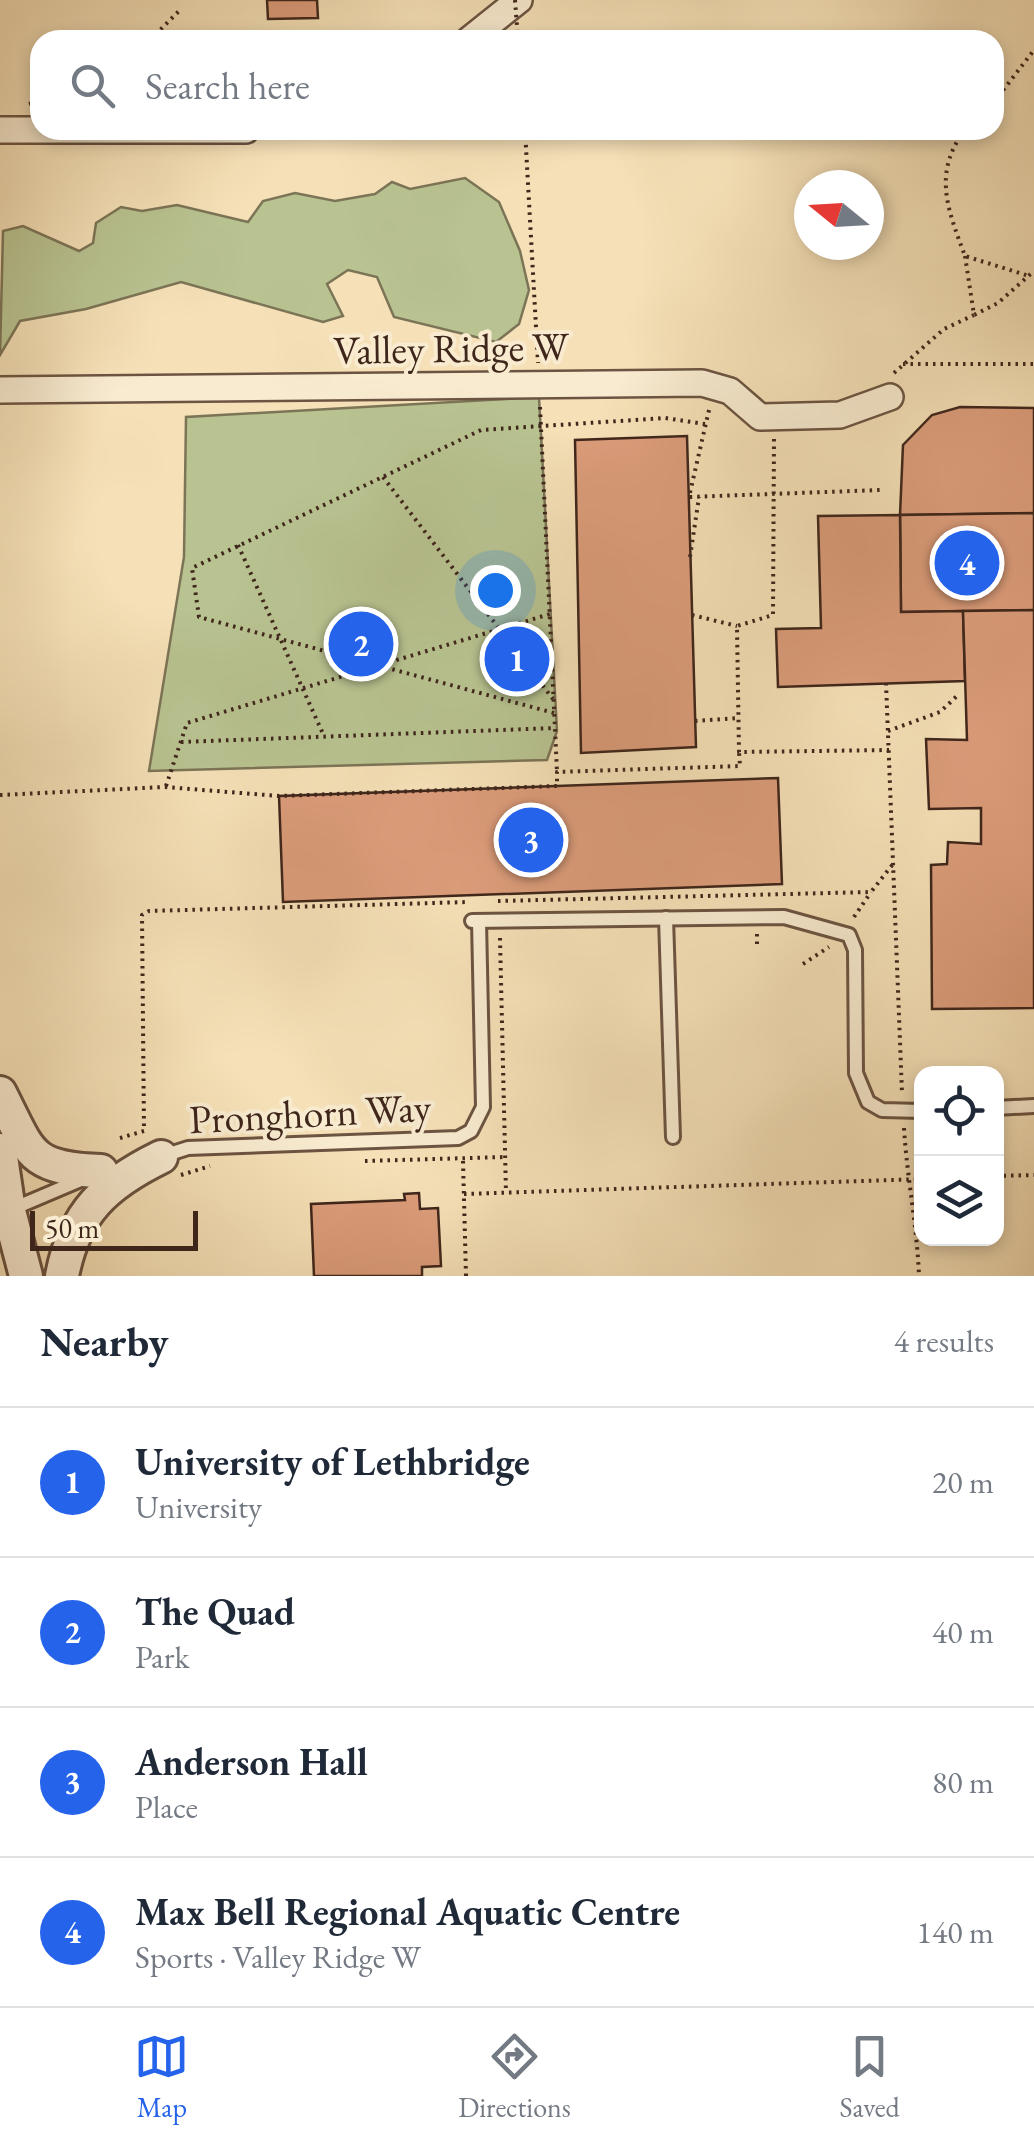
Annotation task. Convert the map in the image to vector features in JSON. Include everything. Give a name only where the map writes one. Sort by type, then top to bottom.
[{"type":"street","points":[[481,30],[517,0]]},
{"type":"street","points":[[0,130],[30,130]]},
{"type":"street","name":"Valley Ridge W","points":[[0,390],[702,383],[730,392],[760,417],[840,415],[890,397]]},
{"type":"street","points":[[0,1093],[40,1162],[60,1170],[102,1171]]},
{"type":"street","points":[[0,1150],[9,1211],[26,1276]]},
{"type":"street","points":[[62,1276],[74,1237],[102,1192],[168,1167]]},
{"type":"lane","points":[[500,920],[784,917],[849,935],[855,950],[856,1072],[860,1090],[868,1102],[882,1110],[914,1111]]},
{"type":"lane","points":[[666,918],[674,1137]]},
{"type":"lane","name":"Pronghorn Way","points":[[9,1211],[102,1171],[168,1167],[188,1148],[461,1136],[471,1131],[483,1107],[476,921],[500,920]]},
{"type":"lane","points":[[1004,1108],[1034,1106]]},
{"type":"path","points":[[517,0],[518,30]]},
{"type":"path","points":[[160,30],[180,10]]},
{"type":"path","points":[[1004,89],[1034,50]]},
{"type":"path","points":[[0,796],[166,787],[299,795],[557,786],[526,140]]},
{"type":"path","points":[[959,140],[948,160],[942,188],[965,256],[974,315]]},
{"type":"path","points":[[965,256],[1032,273]]},
{"type":"path","points":[[890,397],[886,380],[903,364],[944,329],[998,303],[1032,273]]},
{"type":"path","points":[[903,364],[1034,364]]},
{"type":"path","points":[[714,387],[689,496],[880,490]]},
{"type":"path","points":[[692,615],[737,626],[773,616],[774,416]]},
{"type":"path","points":[[554,714],[199,617],[192,568],[481,430],[664,418],[706,424]]},
{"type":"path","points":[[382,477],[554,699]]},
{"type":"path","points":[[690,558],[698,496]]},
{"type":"path","points":[[238,546],[324,736]]},
{"type":"path","points":[[166,787],[187,723],[550,614]]},
{"type":"path","points":[[557,772],[740,766],[737,626]]},
{"type":"path","points":[[886,684],[902,1112],[908,1180],[917,1210],[919,1276]]},
{"type":"path","points":[[888,731],[940,712],[957,696]]},
{"type":"path","points":[[695,721],[738,718]]},
{"type":"path","points":[[181,742],[555,728]]},
{"type":"path","points":[[738,752],[889,750]]},
{"type":"path","points":[[120,1138],[144,1131],[138,924],[149,911],[871,892],[893,864]]},
{"type":"path","points":[[500,920],[506,1193]]},
{"type":"path","points":[[461,1136],[466,1276]]},
{"type":"path","points":[[350,1162],[505,1157]]},
{"type":"path","points":[[168,1167],[218,1164]]},
{"type":"path","points":[[1004,1176],[1034,1175]]},
{"type":"path","points":[[464,1194],[914,1180]]},
{"type":"green space","points":[[465,178],[499,202],[520,251],[529,290],[519,324],[496,342],[394,317],[377,277],[348,270],[327,284],[343,316],[323,322],[181,282],[86,309],[20,321],[0,355],[3,231],[23,226],[79,251],[93,243],[96,223],[121,207],[142,211],[177,205],[248,222],[263,201],[295,193],[335,201],[375,194],[392,182],[410,189]]},
{"type":"green space","points":[[539,397],[557,731],[547,760],[149,771],[184,557],[186,417]]},
{"type":"building","points":[[267,0],[317,0],[318,18],[268,19]]},
{"type":"building","points":[[960,407],[1034,408],[1034,513],[900,515],[903,445],[932,415]]},
{"type":"building","points":[[687,436],[696,747],[581,753],[575,440]]},
{"type":"building","points":[[1034,513],[1034,610],[901,612],[900,515]]},
{"type":"building","points":[[900,515],[901,612],[963,611],[965,681],[778,687],[776,629],[821,628],[818,516]]},
{"type":"building","points":[[1034,610],[1034,1008],[932,1009],[931,865],[947,864],[948,842],[981,844],[981,808],[929,809],[926,739],[967,740],[963,611]]},
{"type":"building","points":[[778,778],[782,884],[283,902],[279,796]]},
{"type":"building","points":[[419,1193],[420,1209],[438,1208],[441,1266],[422,1267],[422,1276],[314,1276],[311,1204],[405,1200],[404,1194]]},
{"type":"place","name":"Max Bell Regional Aquatic Centre","points":[[967,563]]},
{"type":"place","name":"The Quad","points":[[361,644]]},
{"type":"place","name":"University of Lethbridge","points":[[517,659]]},
{"type":"place","name":"Anderson Hall","points":[[531,840]]}]
